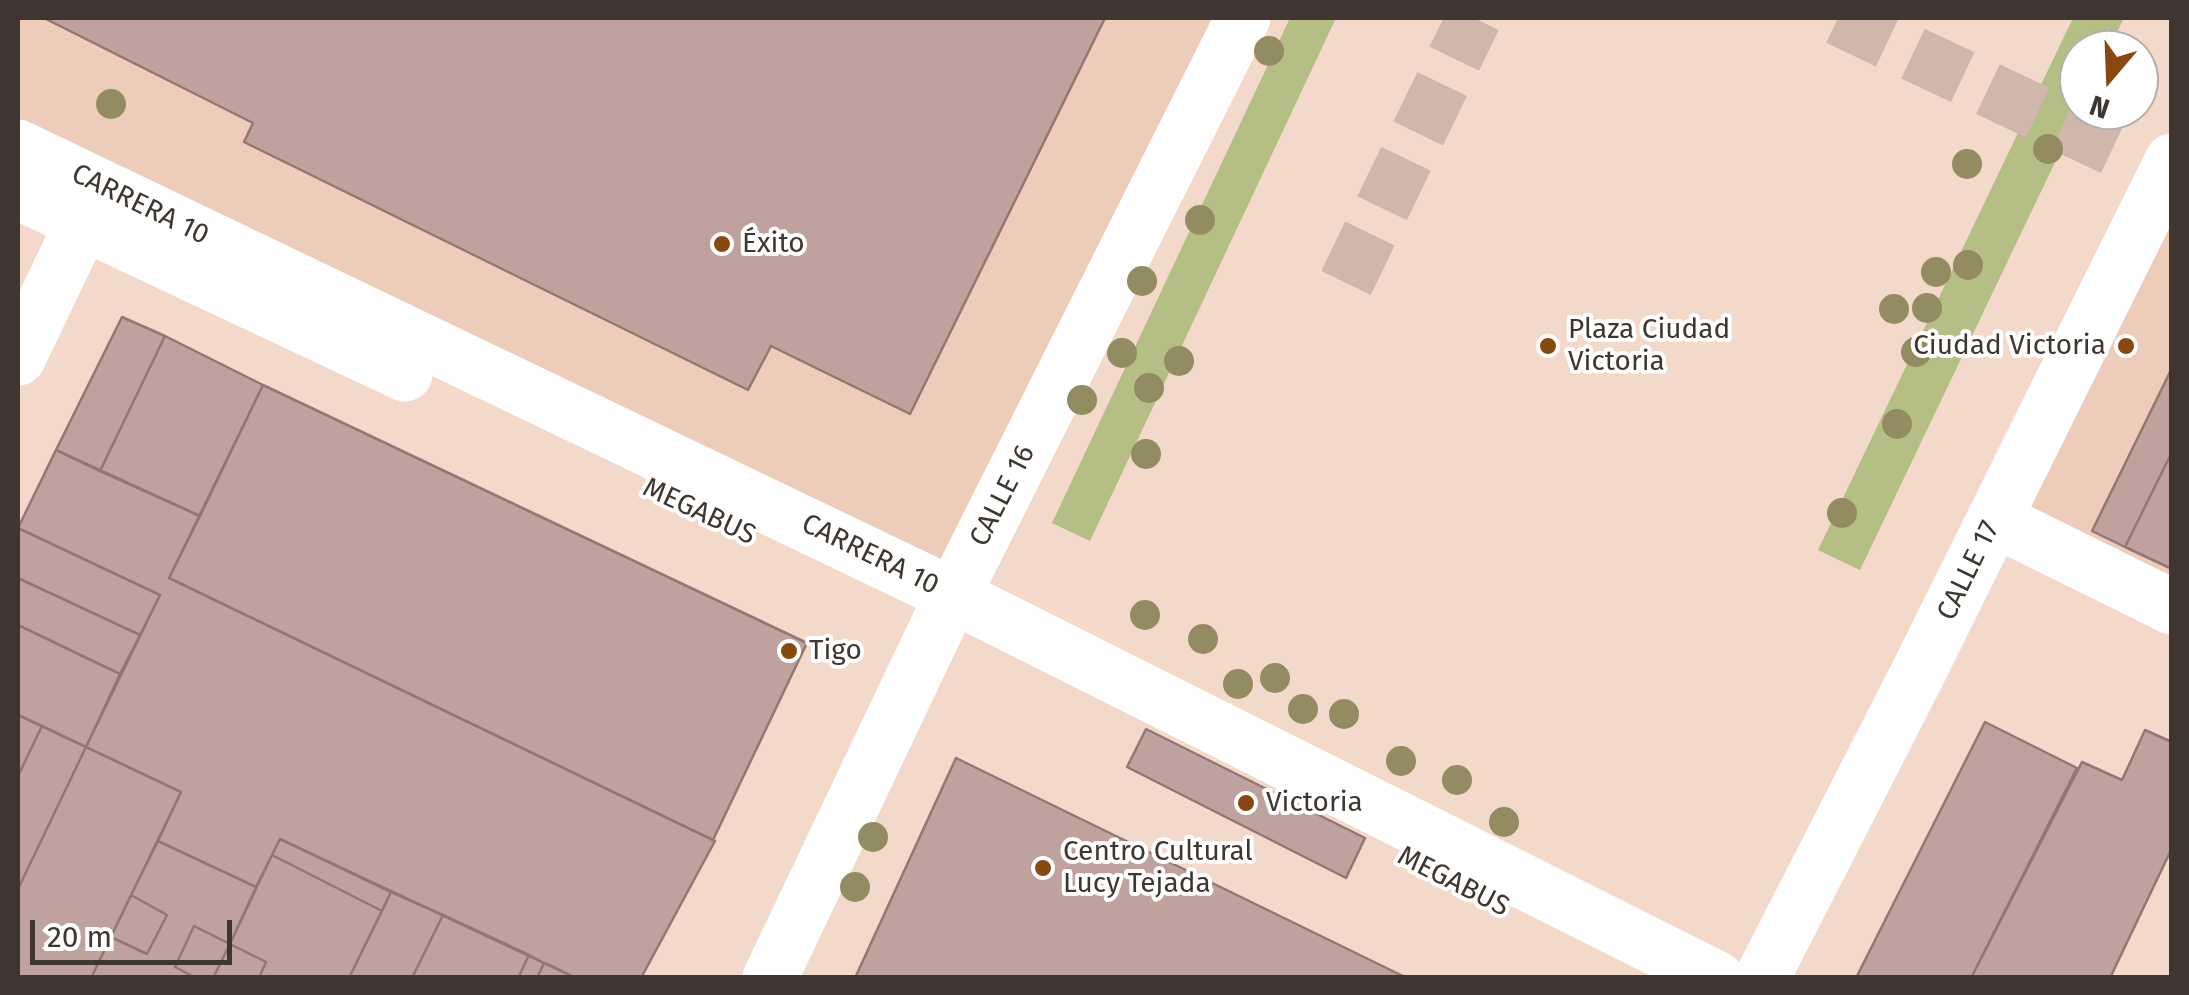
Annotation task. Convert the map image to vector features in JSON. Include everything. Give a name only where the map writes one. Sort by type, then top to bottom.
[{"type":"street","name":"CALLE 16","points":[[770,978],[946,610],[1243,18]]},
{"type":"street","name":"CARRERA 10","points":[[18,147],[91,204],[1716,978]]},
{"type":"street","name":"CALLE 17","points":[[1762,978],[1994,520],[2155,164]]},
{"type":"street","points":[[18,192],[91,204],[18,358]]},
{"type":"street","points":[[1994,520],[2172,607]]},
{"type":"street","name":"MEGABUS","points":[[946,610],[1644,978]]},
{"type":"shaded area","points":[[18,18],[1243,18],[953,596],[18,147]]},
{"type":"shaded area","name":"Ciudad Victoria","points":[[2171,161],[2171,607],[1994,519]]},
{"type":"green space","points":[[1290,18],[1336,18],[1090,541],[1052,523]]},
{"type":"green space","points":[[2073,18],[2124,18],[2118,30],[2067,30]]},
{"type":"green space","points":[[2059,47],[2059,130],[2070,130],[1860,570],[1818,550]]},
{"type":"building","name":"Éxito","points":[[44,18],[1105,18],[910,414],[771,346],[748,390],[244,142],[253,123]]},
{"type":"building","points":[[122,317],[165,336],[100,471],[56,450]]},
{"type":"building","points":[[165,336],[263,385],[200,516],[100,471]]},
{"type":"building","points":[[2172,368],[2172,452],[2125,547],[2092,531]]},
{"type":"building","points":[[263,385],[807,643],[713,840],[169,578]]},
{"type":"building","points":[[56,450],[200,516],[169,578],[715,841],[641,978],[576,978],[280,839],[256,887],[158,841],[181,792],[86,747],[160,595],[18,528]]},
{"type":"building","points":[[2172,452],[2172,569],[2125,547]]},
{"type":"building","points":[[18,528],[160,595],[140,635],[18,578]]},
{"type":"building","points":[[18,578],[140,635],[120,674],[18,625]]},
{"type":"building","points":[[18,625],[120,674],[86,747],[18,715]]},
{"type":"building","points":[[18,715],[42,726],[18,776]]},
{"type":"building","points":[[1985,722],[2077,768],[1971,978],[1856,978]]},
{"type":"building","points":[[42,726],[86,747],[18,889],[18,776]]},
{"type":"building","name":"Victoria","points":[[1146,729],[1365,838],[1346,878],[1127,767]]},
{"type":"building","points":[[2145,730],[2172,742],[2172,978],[1971,978],[2082,762],[2122,780]]},
{"type":"building","points":[[86,747],[181,792],[91,978],[18,978],[18,889]]},
{"type":"building","name":"Centro Cultural Lucy Tejada","points":[[956,758],[1407,978],[855,978]]},
{"type":"building","points":[[280,839],[391,892],[382,911],[272,855]]},
{"type":"building","points":[[158,841],[256,887],[230,944],[194,926],[175,967],[196,978],[91,978],[111,937],[147,954],[167,915],[131,895]]},
{"type":"building","points":[[2172,848],[2172,978],[2110,978]]},
{"type":"building","points":[[272,855],[382,911],[349,978],[259,978],[266,962],[230,944]]},
{"type":"building","points":[[391,892],[443,915],[412,978],[349,978]]},
{"type":"building","points":[[131,895],[167,915],[147,954],[111,937]]},
{"type":"building","points":[[443,915],[529,955],[518,978],[412,978]]},
{"type":"building","points":[[194,926],[230,944],[213,978],[196,978],[175,967]]},
{"type":"building","points":[[230,944],[266,962],[259,978],[213,978]]},
{"type":"building","points":[[529,955],[544,963],[537,978],[518,978]]},
{"type":"building","points":[[544,963],[556,968],[576,978],[537,978]]},
{"type":"tunnel","points":[[1346,283],[1474,18]]},
{"type":"tunnel","points":[[1838,18],[2129,156]]},
{"type":"place","name":"Éxito","points":[[722,244]]},
{"type":"place","name":"Plaza Ciudad Victoria","points":[[1548,346]]},
{"type":"place","name":"Ciudad Victoria","points":[[2126,346]]},
{"type":"place","name":"Tigo","points":[[789,651]]},
{"type":"place","name":"Victoria","points":[[1246,803]]},
{"type":"place","name":"Centro Cultural Lucy Tejada","points":[[1043,868]]}]
